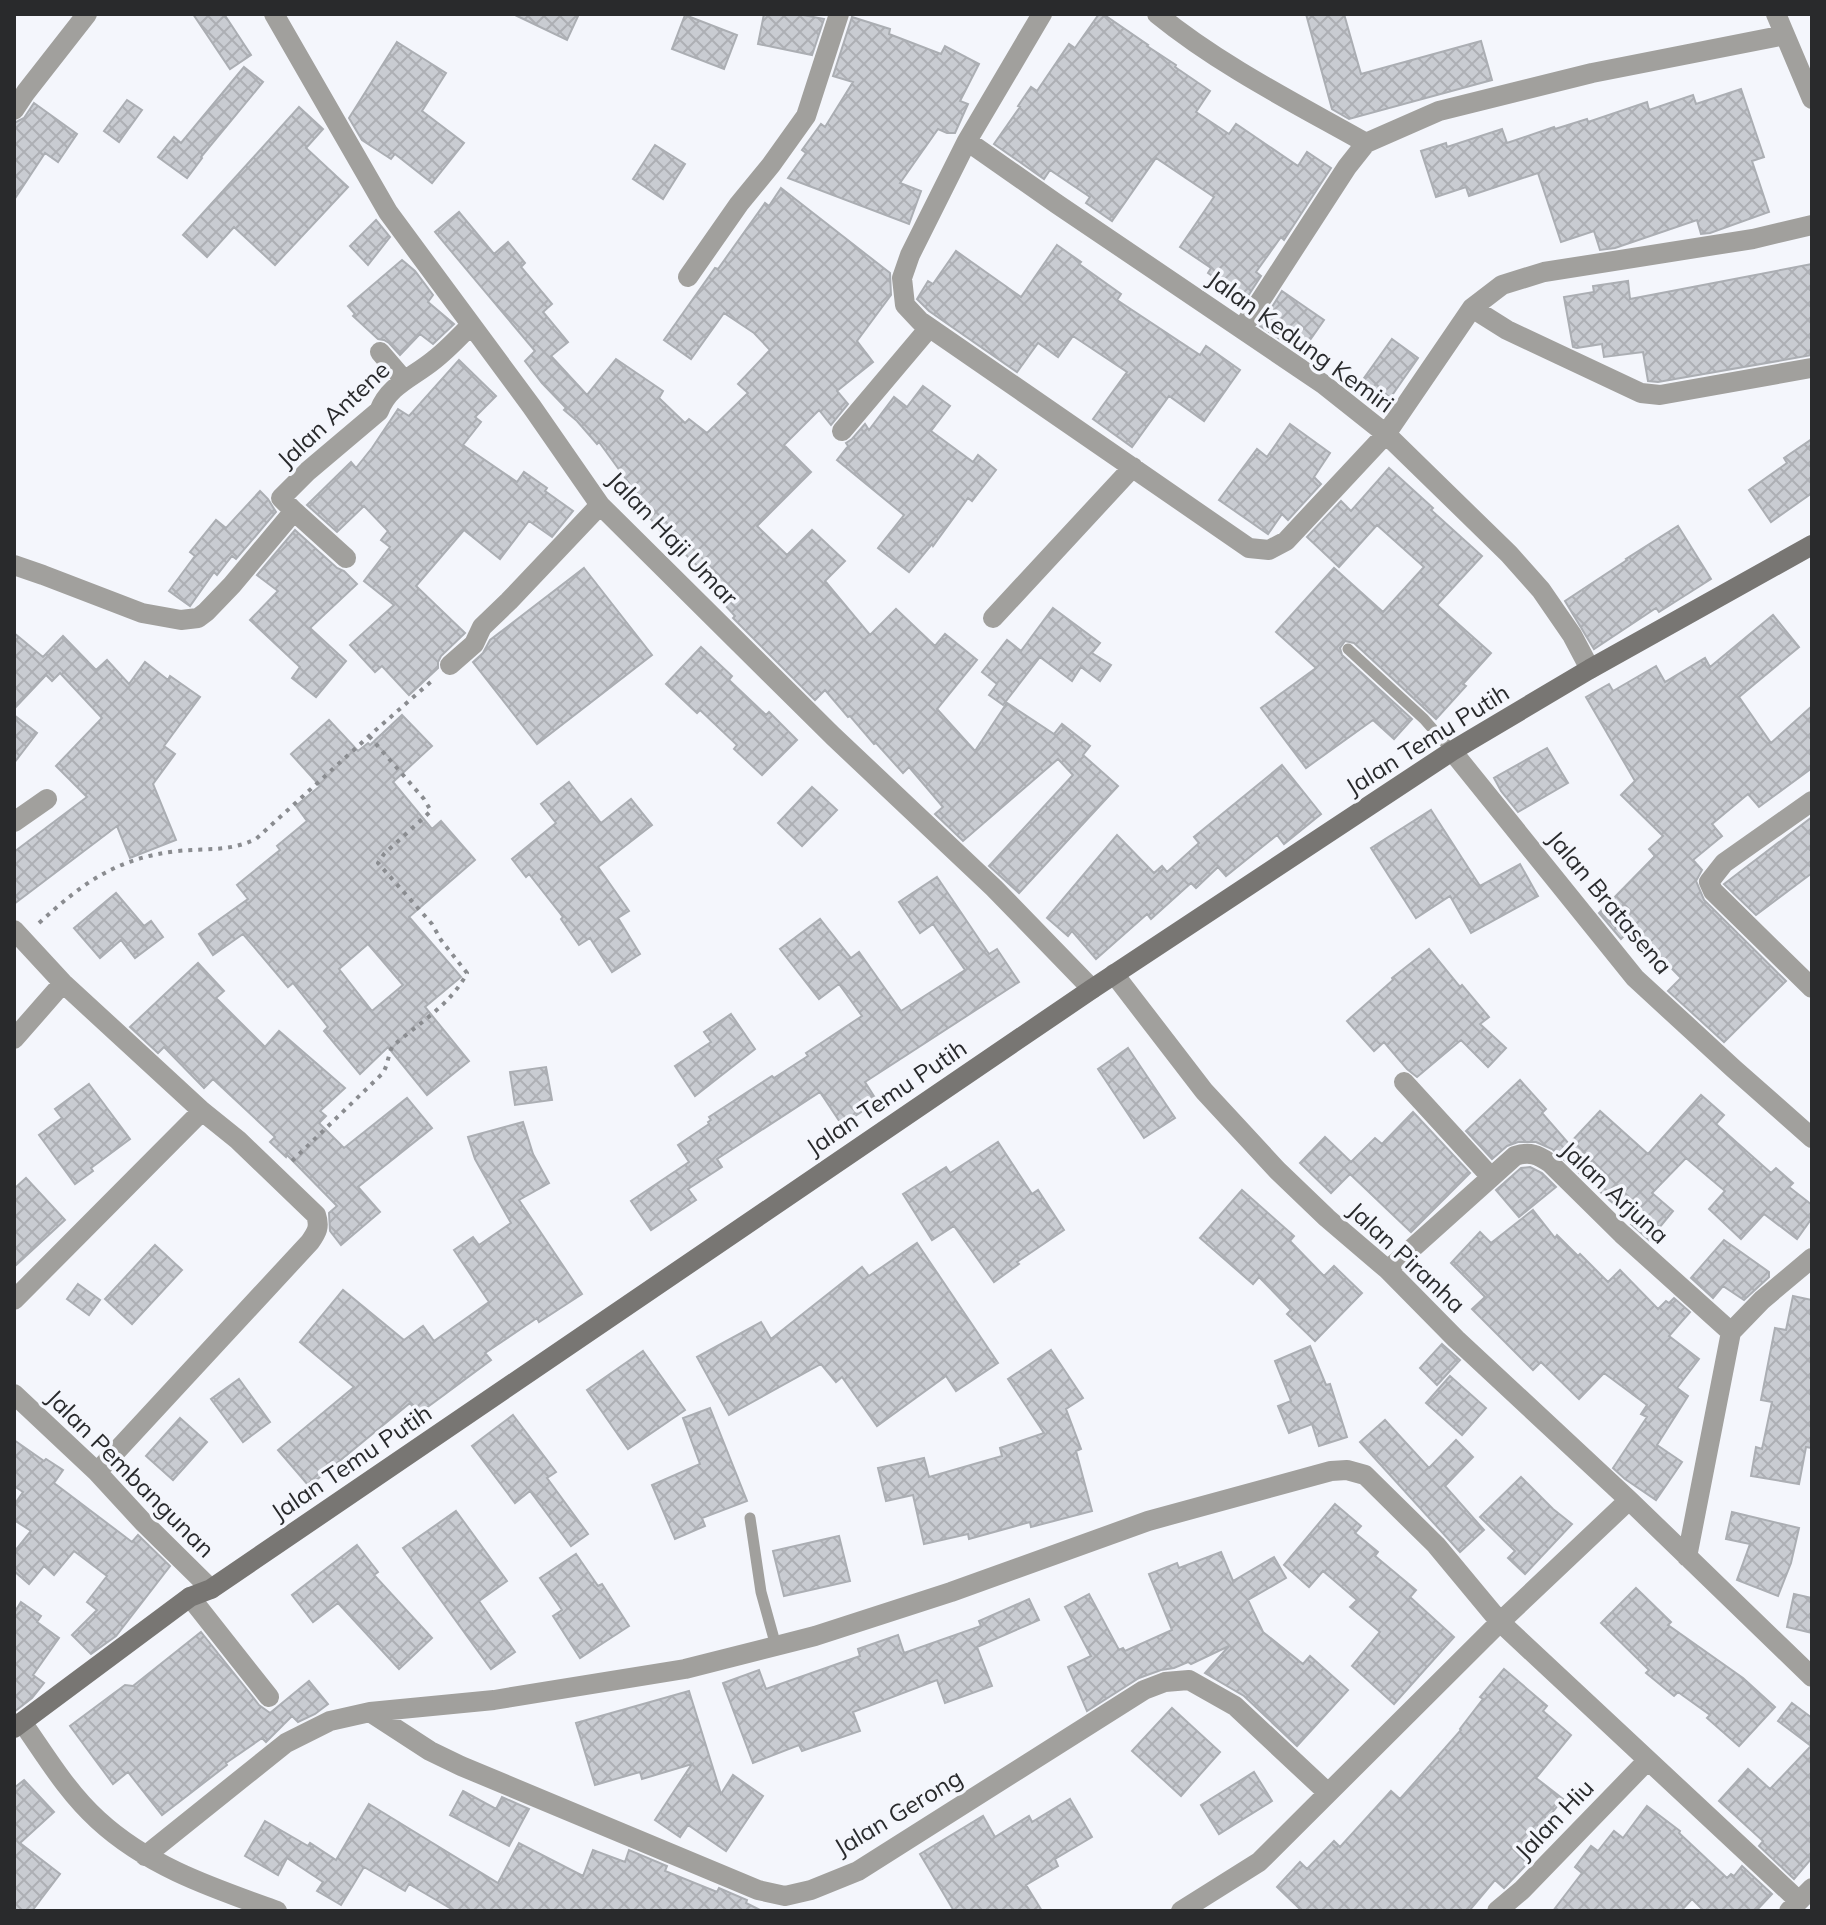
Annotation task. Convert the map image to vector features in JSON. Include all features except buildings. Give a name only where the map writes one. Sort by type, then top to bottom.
[{"type":"street","points":[[14,110],[87,14]]},
{"type":"street","name":"Jalan Haji Umar","points":[[274,14],[388,212],[600,505],[833,736],[994,888],[1092,989]]},
{"type":"street","points":[[688,277],[806,116],[839,14]]},
{"type":"street","points":[[1042,14],[967,141],[910,255],[902,278],[905,305],[929,328],[1249,548],[1269,550],[1286,541],[1386,434],[1472,308],[1502,285],[1544,272],[1753,239],[1812,225]]},
{"type":"street","points":[[1157,14],[1188,39],[1235,69],[1366,143]]},
{"type":"street","points":[[1776,14],[1812,99]]},
{"type":"street","points":[[1242,329],[1347,167],[1366,143],[1439,111],[1592,73],[1785,35]]},
{"type":"street","name":"Jalan Kedung Kemiri","points":[[967,141],[1323,384],[1386,434],[1509,554],[1541,590],[1572,635],[1590,669]]},
{"type":"street","points":[[1472,308],[1507,330],[1641,393],[1660,395],[1811,368]]},
{"type":"street","name":"Jalan Antene","points":[[294,511],[281,498],[379,411],[385,397],[436,358],[471,325]]},
{"type":"street","points":[[842,431],[929,328]]},
{"type":"street","points":[[380,352],[404,380]]},
{"type":"street","points":[[993,618],[1133,467]]},
{"type":"street","points":[[450,665],[474,644],[482,627],[600,505]]},
{"type":"street","points":[[14,565],[142,613],[181,620],[198,618],[206,612],[294,511],[346,558]]},
{"type":"street","name":"Jalan Temu Putih","points":[[18,1725],[190,1597],[211,1589],[1114,974],[1452,751],[1590,669],[1812,545]]},
{"type":"street","name":"Jalan Bratasena","points":[[1452,751],[1635,978],[1812,1138]]},
{"type":"street","points":[[14,822],[47,799]]},
{"type":"street","points":[[1812,801],[1724,863],[1709,882],[1713,891],[1812,988]]},
{"type":"street","points":[[18,934],[63,983],[202,1111],[238,1140],[316,1215],[319,1224],[310,1242],[97,1472]]},
{"type":"street","name":"Jalan Piranha","points":[[1114,974],[1204,1091],[1266,1158],[1327,1218],[1388,1270],[1456,1339],[1812,1677]]},
{"type":"street","points":[[14,1039],[63,983]]},
{"type":"street","points":[[1404,1082],[1491,1177]]},
{"type":"street","points":[[14,1300],[202,1111]]},
{"type":"street","name":"Jalan Arjuna","points":[[1388,1270],[1515,1156],[1525,1153],[1537,1155],[1550,1163],[1731,1332]]},
{"type":"street","points":[[1687,1557],[1731,1332],[1762,1300],[1812,1258]]},
{"type":"street","name":"Jalan Pembangunan","points":[[14,1394],[97,1472],[211,1589]]},
{"type":"street","points":[[145,1856],[286,1743],[330,1721],[370,1712],[494,1700],[685,1669],[815,1636],[951,1592],[1148,1521],[1331,1471],[1347,1470],[1365,1475],[1436,1545],[1500,1622],[1800,1900]]},
{"type":"street","points":[[1181,1911],[1259,1862],[1500,1622],[1629,1500]]},
{"type":"street","points":[[190,1597],[269,1697]]},
{"type":"street","name":"Jalan Gerong","points":[[370,1712],[430,1751],[461,1766],[758,1890],[785,1896],[811,1890],[858,1871],[1144,1690],[1165,1682],[1189,1680],[1235,1706],[1328,1793]]},
{"type":"street","points":[[18,1725],[98,1820],[145,1856],[196,1881],[277,1911]]},
{"type":"street","name":"Jalan Hiu","points":[[1497,1911],[1522,1890],[1647,1761]]},
{"type":"lane","points":[[1348,649],[1424,719],[1452,751]]},
{"type":"lane","points":[[750,1518],[761,1592],[776,1646]]},
{"type":"path","points":[[18,934],[103,872],[156,855],[240,846],[256,839],[450,665]]},
{"type":"path","points":[[276,1177],[383,1073],[392,1047],[432,1015],[467,973],[432,924],[378,863],[431,811],[369,736]]}]
